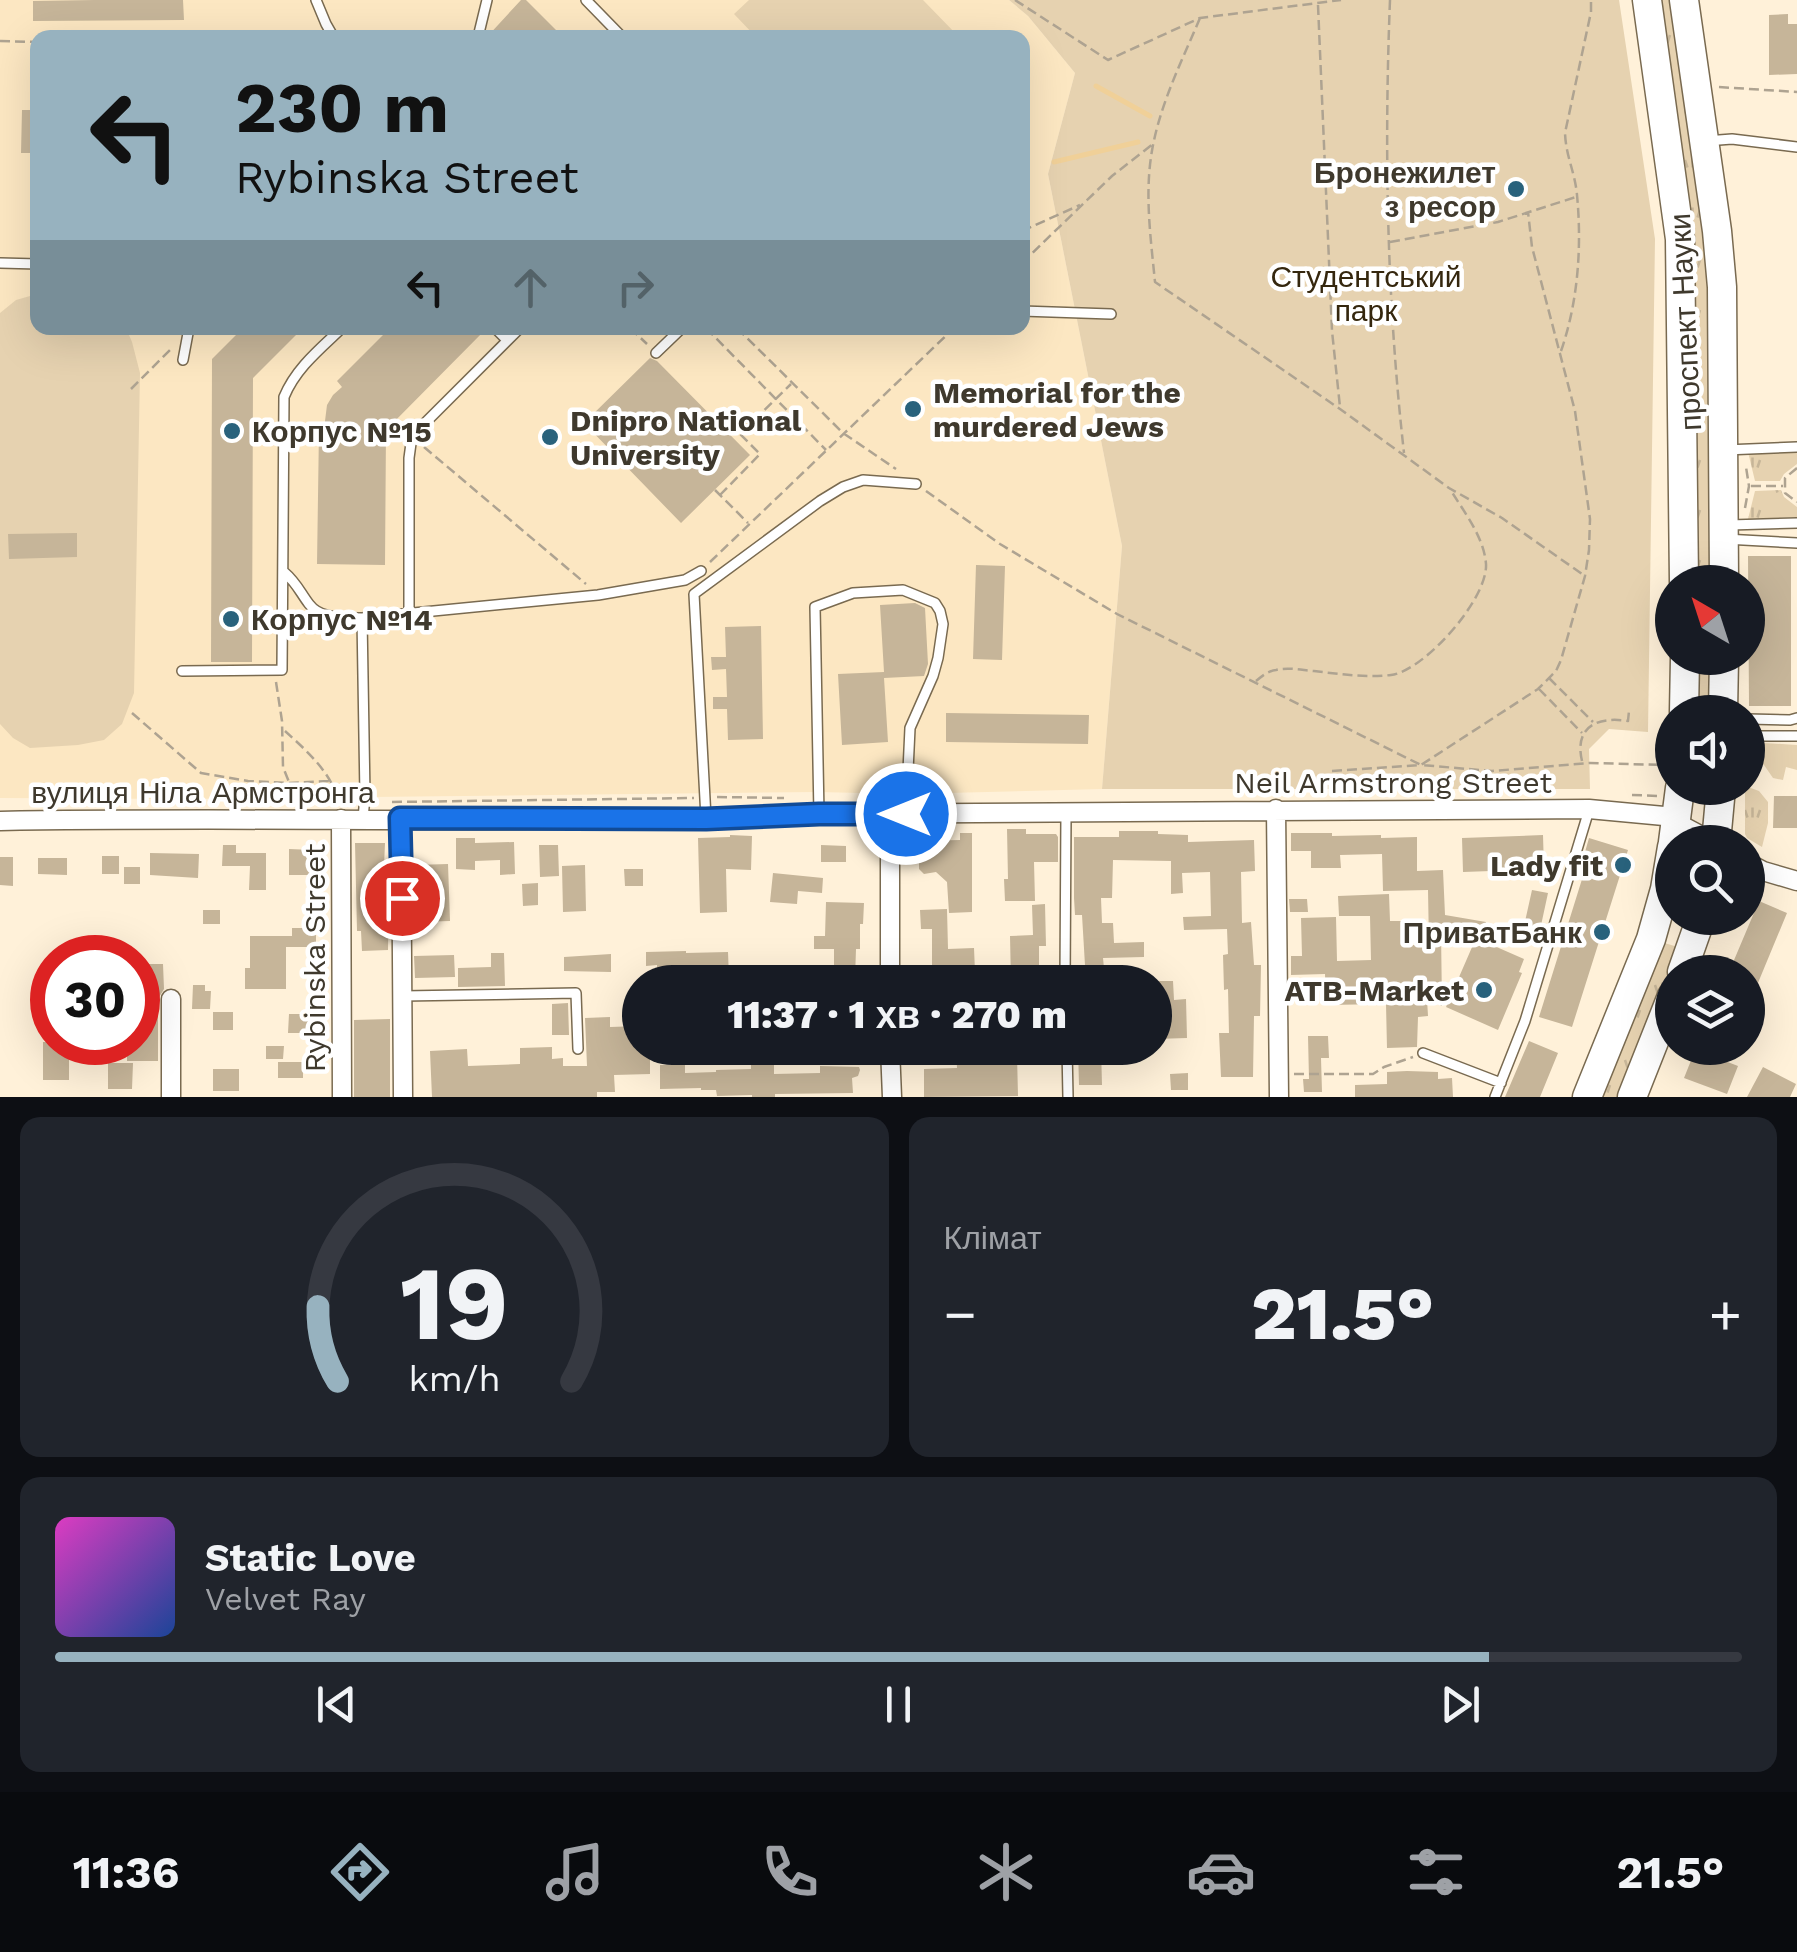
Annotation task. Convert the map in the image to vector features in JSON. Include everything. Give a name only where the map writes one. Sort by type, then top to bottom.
[{"type":"main road","name":"проспект Науки","points":[[1647,0],[1680,239],[1684,565]]},
{"type":"main road","name":"проспект Науки","points":[[1684,0],[1722,287],[1724,565]]},
{"type":"main road","points":[[1586,1097],[1655,925]]},
{"type":"main road","points":[[1632,1097],[1655,1039]]},
{"type":"street","points":[[1276,809],[1279,1097]]},
{"type":"street","name":"Neil Armstrong Street","points":[[1066,813],[1589,809],[1664,816],[1668,825]]},
{"type":"street","points":[[891,965],[898,813]]},
{"type":"street","name":"вулиця Ніла Армстронга","points":[[0,821],[706,819],[819,814],[1066,813]]},
{"type":"street","points":[[400,818],[403,1097]]},
{"type":"street","name":"Rybinska Street","points":[[341,820],[342,1097]]},
{"type":"street","points":[[1765,871],[1797,880]]},
{"type":"street","points":[[170,999],[172,1097]]},
{"type":"street","points":[[891,1065],[892,1097]]},
{"type":"lane","points":[[316,0],[329,30]]},
{"type":"lane","points":[[480,30],[487,0]]},
{"type":"lane","points":[[586,0],[615,30]]},
{"type":"lane","points":[[1704,141],[1797,147]]},
{"type":"lane","points":[[0,264],[30,264]]},
{"type":"lane","points":[[1030,312],[1112,314]]},
{"type":"lane","points":[[183,360],[187,335]]},
{"type":"lane","points":[[182,672],[282,670],[284,397],[301,369],[335,335]]},
{"type":"lane","points":[[502,335],[507,340]]},
{"type":"lane","points":[[409,613],[408,458],[412,436],[512,335]]},
{"type":"lane","points":[[656,353],[675,335]]},
{"type":"lane","points":[[1724,450],[1797,447]]},
{"type":"lane","points":[[706,819],[694,594],[843,487],[863,480],[916,484]]},
{"type":"lane","points":[[1724,532],[1797,523]]},
{"type":"lane","points":[[1724,532],[1797,543]]},
{"type":"lane","points":[[284,572],[320,613],[362,618],[598,595],[685,580],[702,572]]},
{"type":"lane","points":[[819,814],[814,607],[853,593],[903,590],[935,602],[942,624],[938,658],[910,728],[898,813]]},
{"type":"lane","points":[[362,618],[363,819]]},
{"type":"lane","points":[[1765,719],[1797,718]]},
{"type":"lane","points":[[1765,736],[1797,736]]},
{"type":"lane","points":[[1495,1097],[1525,1021],[1589,809]]},
{"type":"lane","points":[[1065,965],[1066,813]]},
{"type":"lane","points":[[404,996],[576,993],[578,1048]]},
{"type":"lane","points":[[1424,1053],[1501,1083]]},
{"type":"lane","points":[[1067,1065],[1068,1097]]},
{"type":"path","points":[[1015,0],[1108,60],[1200,18],[1341,0]]},
{"type":"path","points":[[1390,0],[1387,128],[1392,338],[1404,454]]},
{"type":"path","points":[[1561,353],[1576,295],[1577,196],[1565,133],[1591,0]]},
{"type":"path","points":[[1318,4],[1332,330],[1340,409]]},
{"type":"path","points":[[1200,18],[1169,92],[1150,160],[1149,220],[1155,282],[1449,488],[1502,518],[1585,576]]},
{"type":"path","points":[[0,41],[30,42]]},
{"type":"path","points":[[1698,89],[1797,92]]},
{"type":"path","points":[[1030,255],[1112,176],[1154,144]]},
{"type":"path","points":[[1390,242],[1498,222],[1577,196]]},
{"type":"path","points":[[1030,228],[1085,204]]},
{"type":"path","points":[[1421,766],[1549,678],[1561,660],[1585,576],[1590,550],[1586,483],[1575,411],[1532,247],[1528,212]]},
{"type":"path","points":[[131,389],[183,335]]},
{"type":"path","points":[[638,335],[641,338]]},
{"type":"path","points":[[713,335],[826,450]]},
{"type":"path","points":[[744,335],[843,433],[1000,544],[1117,614],[1421,766]]},
{"type":"path","points":[[702,572],[947,335]]},
{"type":"path","points":[[720,495],[760,454],[740,434],[792,382]]},
{"type":"path","points":[[412,436],[598,595]]},
{"type":"path","points":[[1796,472],[1785,478],[1785,492],[1796,499]]},
{"type":"path","points":[[1749,486],[1785,486]]},
{"type":"path","points":[[1254,682],[1269,672],[1286,668],[1367,677],[1396,675],[1410,669],[1435,648],[1471,606],[1486,574],[1480,539],[1449,488]]},
{"type":"path","points":[[714,490],[749,524]]},
{"type":"path","points":[[274,670],[283,768],[295,798]]},
{"type":"path","points":[[1549,678],[1594,723]]},
{"type":"path","points":[[1538,689],[1583,734]]},
{"type":"path","points":[[1583,763],[1583,734],[1604,719],[1628,721],[1629,710]]},
{"type":"path","points":[[132,713],[201,773],[248,781],[330,781]]},
{"type":"path","points":[[282,728],[304,748],[335,788],[341,820]]},
{"type":"path","points":[[1332,771],[1421,766],[1492,770],[1583,763],[1655,773]]},
{"type":"path","points":[[1279,1074],[1372,1074],[1424,1053]]},
{"type":"shaded area","name":"Dnipro National University","points":[[0,0],[1009,0],[1028,16],[1075,73],[1048,174],[1122,546],[1102,789],[0,798]]},
{"type":"green space","points":[[749,0],[923,0],[952,30],[749,30],[734,14]]},
{"type":"green space","name":"Студентський парк","points":[[1009,0],[1619,0],[1655,239],[1648,732],[1609,729],[1589,749],[1590,789],[1102,789],[1122,546],[1048,174],[1075,73],[1028,16]]},
{"type":"green space","points":[[1654,0],[1676,0],[1713,273],[1714,565],[1689,565]]},
{"type":"green space","points":[[30,296],[30,335],[129,335],[140,373],[134,693],[122,724],[104,740],[78,745],[30,748],[0,724],[0,313],[16,300]]},
{"type":"green space","points":[[1748,452],[1797,452],[1797,464],[1780,481],[1755,481]]},
{"type":"green space","points":[[1781,490],[1797,507],[1797,517],[1748,519],[1755,491]]},
{"type":"green space","points":[[1690,675],[1714,675],[1714,695],[1690,695]]},
{"type":"green space","points":[[1765,743],[1797,745],[1797,770],[1786,767],[1783,780],[1773,778],[1765,766]]},
{"type":"green space","points":[[1765,798],[1768,823],[1765,835],[1765,825],[1745,825],[1745,805],[1765,805]]},
{"type":"green space","points":[[1658,941],[1681,948],[1678,955],[1655,955],[1655,1013],[1621,1097],[1595,1097]]},
{"type":"building","points":[[183,0],[184,20],[33,21],[33,1]]},
{"type":"building","points":[[521,0],[526,0],[556,30],[493,30]]},
{"type":"building","points":[[1788,14],[1788,24],[1797,24],[1797,74],[1769,75],[1769,15]]},
{"type":"building","points":[[22,110],[30,110],[30,153],[21,153]]},
{"type":"building","points":[[236,335],[296,335],[253,378],[252,662],[211,662],[212,359]]},
{"type":"building","points":[[383,335],[480,335],[386,430],[385,565],[317,564],[319,429],[324,429],[327,405],[342,387],[337,381]]},
{"type":"building","points":[[650,358],[750,455],[681,523],[584,423]]},
{"type":"building","points":[[77,533],[77,557],[9,559],[8,534]]},
{"type":"building","points":[[1748,556],[1791,556],[1791,706],[1765,706],[1765,695],[1749,695],[1749,675],[1765,675],[1765,565],[1748,565]]},
{"type":"building","points":[[976,565],[1005,566],[1002,660],[973,659]]},
{"type":"building","points":[[915,603],[925,608],[928,664],[924,676],[884,678],[888,742],[842,745],[838,674],[884,672],[880,605]]},
{"type":"building","points":[[761,626],[763,739],[728,740],[727,709],[713,709],[713,697],[727,697],[726,669],[712,670],[711,657],[726,657],[725,627]]},
{"type":"building","points":[[946,713],[1089,715],[1088,744],[946,742]]},
{"type":"building","points":[[1774,796],[1797,796],[1797,828],[1773,828]]},
{"type":"building","points":[[1007,829],[1058,837],[1058,862],[1034,862],[1035,901],[1005,901]]},
{"type":"building","points":[[1119,831],[1158,831],[1188,835],[1188,842],[1254,840],[1255,871],[1241,872],[1242,923],[1251,922],[1254,965],[1261,965],[1260,1016],[1254,1016],[1253,1077],[1221,1077],[1219,1033],[1229,1033],[1223,955],[1228,954],[1227,929],[1184,930],[1183,917],[1211,916],[1210,872],[1182,873],[1183,893],[1171,894],[1171,861],[1113,860],[1112,898],[1101,898],[1102,923],[1113,923],[1114,943],[1144,942],[1144,957],[1103,958],[1104,965],[1085,965],[1082,915],[1075,915],[1074,837],[1119,837]]},
{"type":"building","points":[[960,833],[972,833],[972,912],[949,913],[947,882],[936,872],[924,874],[919,869],[919,841],[960,840]]},
{"type":"building","points":[[1291,833],[1417,837],[1417,871],[1443,870],[1445,915],[1486,922],[1483,938],[1441,931],[1442,1006],[1427,999],[1428,1016],[1418,1017],[1417,1047],[1387,1048],[1386,1004],[1326,1005],[1325,974],[1291,975],[1291,956],[1302,956],[1301,918],[1336,917],[1337,961],[1371,960],[1370,916],[1339,916],[1338,896],[1389,894],[1390,921],[1403,921],[1404,945],[1429,945],[1428,890],[1383,891],[1382,854],[1340,855],[1341,868],[1311,868],[1311,851],[1291,851]]},
{"type":"building","points":[[1543,835],[1544,869],[1463,872],[1462,838]]},
{"type":"building","points":[[752,836],[751,870],[726,869],[727,912],[700,913],[698,838]]},
{"type":"building","points":[[456,838],[475,838],[475,843],[514,842],[515,874],[500,875],[500,860],[475,861],[475,870],[456,869]]},
{"type":"building","points":[[1589,838],[1628,850],[1572,1027],[1539,1017],[1588,860],[1583,859]]},
{"type":"building","points":[[355,843],[385,843],[383,890],[389,890],[388,950],[362,951],[361,931],[357,931]]},
{"type":"building","points":[[223,845],[236,845],[236,853],[266,853],[266,890],[249,890],[250,866],[222,866]]},
{"type":"building","points":[[539,845],[558,845],[559,876],[540,877]]},
{"type":"building","points":[[821,845],[846,846],[846,862],[821,862]]},
{"type":"building","points":[[289,849],[313,850],[313,875],[289,875]]},
{"type":"building","points":[[150,853],[199,854],[198,878],[150,875]]},
{"type":"building","points":[[102,856],[119,856],[119,874],[102,874]]},
{"type":"building","points":[[0,857],[13,857],[13,886],[0,885]]},
{"type":"building","points":[[38,858],[67,858],[67,875],[38,874]]},
{"type":"building","points":[[448,864],[450,921],[416,922],[415,865]]},
{"type":"building","points":[[585,865],[586,911],[563,912],[562,866]]},
{"type":"building","points":[[124,867],[140,867],[140,884],[124,884]]},
{"type":"building","points":[[624,869],[643,869],[643,886],[625,886]]},
{"type":"building","points":[[773,873],[823,878],[822,893],[798,891],[797,904],[770,902]]},
{"type":"building","points":[[538,883],[538,905],[523,906],[522,884]]},
{"type":"building","points":[[1532,890],[1548,893],[1540,930],[1524,926]]},
{"type":"building","points":[[1289,899],[1307,899],[1308,912],[1290,912]]},
{"type":"building","points":[[826,902],[864,903],[855,965],[834,965],[834,949],[814,949],[814,936],[825,936]]},
{"type":"building","points":[[1045,904],[1046,946],[1039,946],[1039,965],[1011,965],[1010,936],[1033,935],[1032,905]]},
{"type":"building","points":[[1765,904],[1787,913],[1765,966],[1765,955],[1736,955],[1745,935],[1765,935]]},
{"type":"building","points":[[947,909],[948,949],[974,948],[975,965],[932,965],[932,929],[921,929],[920,910]]},
{"type":"building","points":[[203,910],[220,910],[220,924],[203,924]]},
{"type":"building","points":[[292,928],[316,928],[316,947],[286,947],[286,989],[245,989],[245,968],[250,968],[250,936],[292,936]]},
{"type":"building","name":"ATB-Market","points":[[1476,938],[1524,959],[1498,1030],[1446,1007]]},
{"type":"building","points":[[646,952],[728,952],[728,965],[646,965]]},
{"type":"building","points":[[491,953],[504,953],[505,986],[458,987],[458,968],[491,967]]},
{"type":"building","points":[[611,954],[611,972],[564,971],[564,957]]},
{"type":"building","points":[[454,955],[455,977],[415,978],[414,956]]},
{"type":"building","points":[[160,964],[163,964],[164,989],[160,996]]},
{"type":"building","points":[[1172,981],[1174,1000],[1186,999],[1187,1038],[1172,1038]]},
{"type":"building","points":[[193,985],[205,985],[205,991],[211,991],[210,1009],[192,1009]]},
{"type":"building","points":[[568,1003],[569,1035],[552,1035],[552,1004]]},
{"type":"building","points":[[213,1012],[233,1012],[233,1030],[213,1030]]},
{"type":"building","points":[[289,1014],[312,1014],[312,1033],[288,1033]]},
{"type":"building","points":[[610,1017],[610,1027],[622,1027],[622,1065],[650,1065],[650,1074],[614,1075],[615,1092],[597,1092],[597,1097],[432,1097],[430,1051],[467,1049],[468,1066],[520,1064],[520,1048],[552,1047],[552,1059],[563,1058],[563,1066],[587,1066],[585,1018]]},
{"type":"building","points":[[390,1019],[390,1097],[354,1097],[354,1020]]},
{"type":"building","points":[[1308,1036],[1328,1036],[1329,1058],[1321,1058],[1322,1092],[1304,1092],[1303,1079],[1309,1079]]},
{"type":"building","points":[[1529,1041],[1558,1053],[1540,1097],[1505,1097]]},
{"type":"building","points":[[266,1046],[284,1046],[283,1059],[266,1059]]},
{"type":"building","points":[[278,1062],[303,1062],[303,1078],[278,1078]]},
{"type":"building","points":[[43,1065],[69,1065],[69,1080],[43,1080]]},
{"type":"building","points":[[108,1065],[133,1065],[132,1089],[108,1089]]},
{"type":"building","points":[[660,1065],[685,1065],[685,1073],[751,1069],[751,1065],[774,1065],[774,1074],[820,1073],[820,1066],[860,1070],[852,1078],[853,1093],[752,1097],[717,1096],[716,1090],[701,1088],[660,1089]]},
{"type":"building","points":[[957,1065],[1017,1065],[1018,1096],[924,1097],[924,1069]]},
{"type":"building","points":[[1078,1065],[1101,1065],[1102,1085],[1079,1085]]},
{"type":"building","points":[[1689,1065],[1738,1066],[1727,1094],[1684,1078]]},
{"type":"building","points":[[1763,1067],[1796,1084],[1790,1097],[1747,1097]]},
{"type":"building","points":[[213,1069],[239,1069],[239,1091],[213,1091]]},
{"type":"building","points":[[1387,1072],[1438,1072],[1438,1079],[1452,1078],[1453,1097],[1355,1097],[1355,1085],[1387,1084]]},
{"type":"building","points":[[1188,1073],[1188,1090],[1171,1090],[1170,1074]]},
{"type":"waterway","points":[[1096,86],[1150,116]]},
{"type":"waterway","points":[[1054,162],[1138,142]]},
{"type":"place","name":"Бронежилет з ресор","points":[[1516,189]]},
{"type":"place","name":"Memorial for the murdered Jews","points":[[913,409]]},
{"type":"place","name":"Корпус №15","points":[[232,431]]},
{"type":"place","name":"Dnipro National University","points":[[550,437]]},
{"type":"place","name":"Корпус №14","points":[[231,619]]},
{"type":"place","name":"Lady fit","points":[[1623,865]]},
{"type":"place","name":"ПриватБанк","points":[[1602,932]]},
{"type":"place","name":"ATB-Market","points":[[1484,990]]},
{"type":"route","points":[[402,898],[400,818],[706,819],[906,814]]}]
